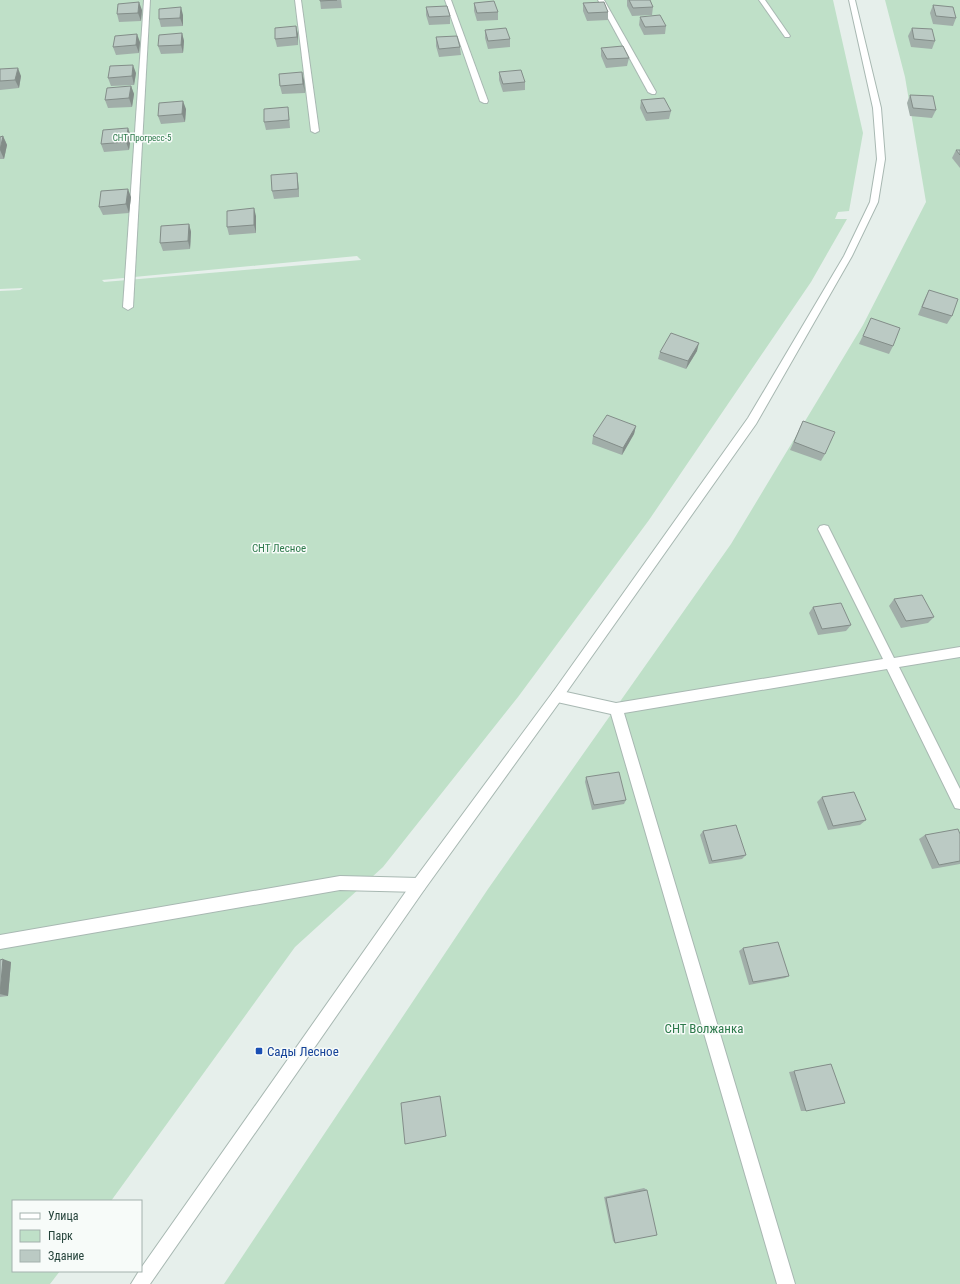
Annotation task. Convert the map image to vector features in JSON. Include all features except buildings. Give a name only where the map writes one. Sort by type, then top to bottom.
[{"type":"street","points":[[128,307],[147,0]]},
{"type":"street","points":[[298,0],[315,130]]},
{"type":"street","points":[[448,0],[484,100]]},
{"type":"street","points":[[601,0],[652,92]]},
{"type":"street","points":[[762,0],[787,36]]},
{"type":"street","points":[[140,1284],[419,885],[557,696],[752,421],[848,256],[874,202],[881,159],[876,108],[852,0]]},
{"type":"street","points":[[824,530],[960,803]]},
{"type":"street","points":[[557,696],[616,709],[960,652]]},
{"type":"street","points":[[616,709],[786,1284]]},
{"type":"street","points":[[0,942],[340,883],[419,885]]},
{"type":"green space","name":"СНТ Лесное","points":[[0,0],[833,0],[863,133],[849,211],[838,212],[835,219],[847,219],[811,282],[649,520],[518,697],[383,867],[295,947],[112,1200],[12,1200],[12,1272],[59,1272],[50,1284],[0,1284],[0,291],[20,290],[23,288],[0,289]],"holes":[[[357,256],[361,260],[104,282],[102,280]]]},
{"type":"green space","name":"СНТ Волжанка","points":[[885,0],[960,0],[960,1284],[224,1284],[488,889],[731,544],[863,325],[926,202],[905,77]]},
{"type":"place","name":"Сады Лесное","points":[[259,1051]]},
{"type":"park label","name":"СНТ Прогресс-5","points":[[142,138]]}]
